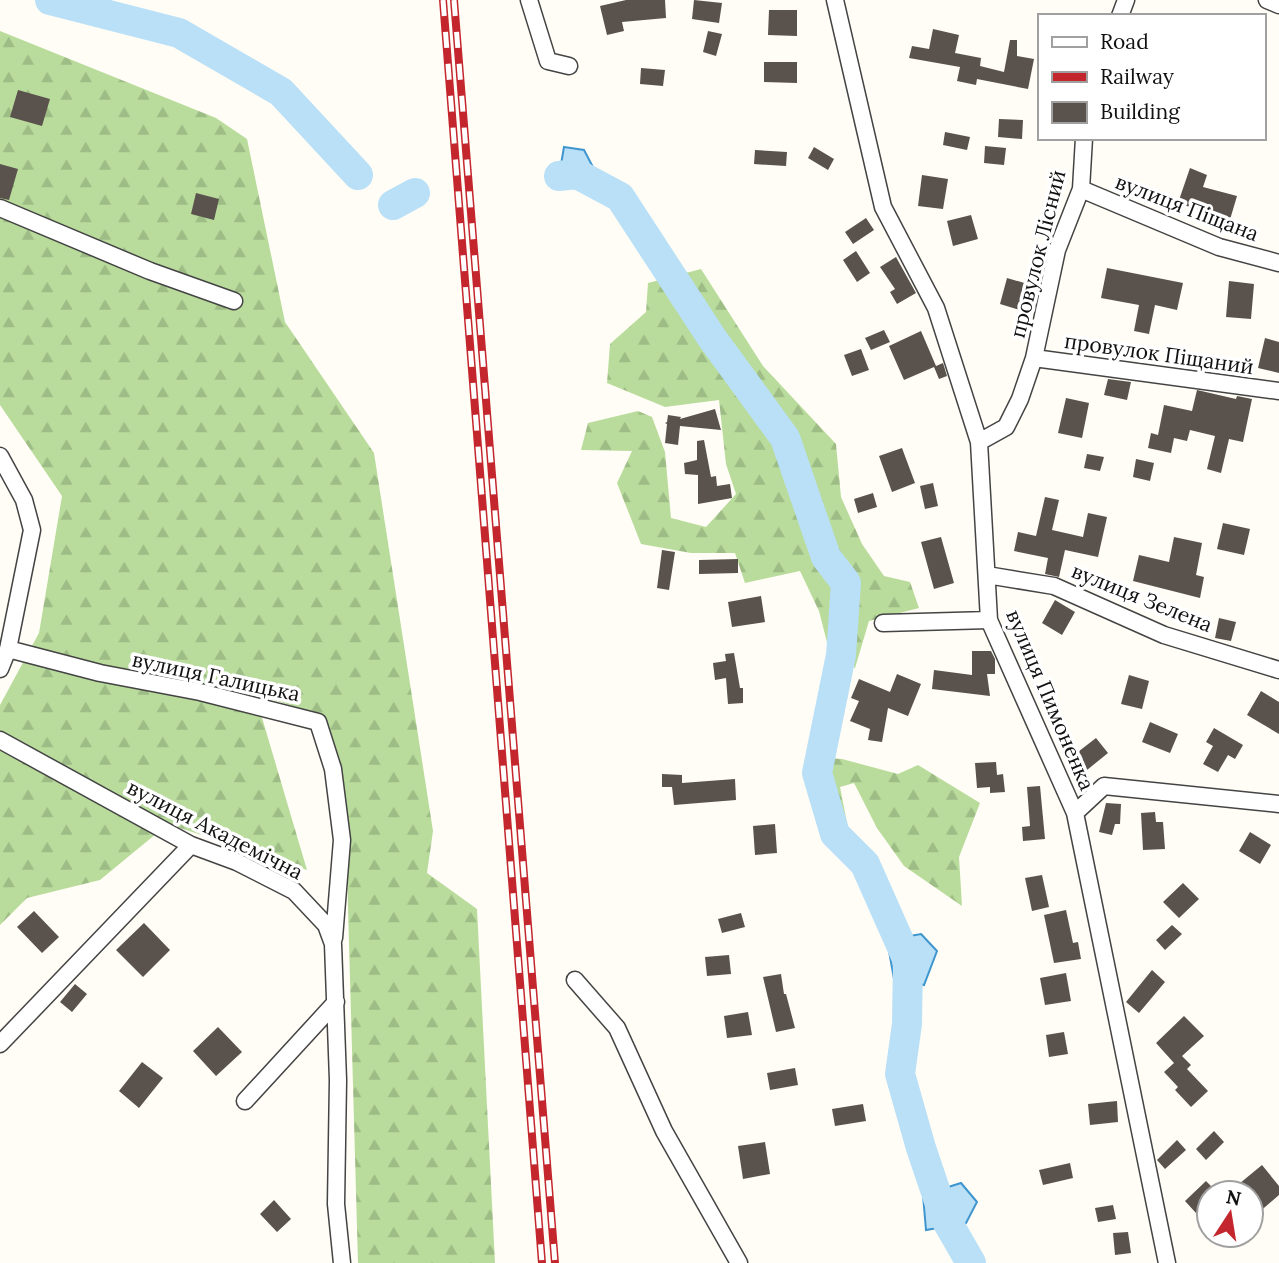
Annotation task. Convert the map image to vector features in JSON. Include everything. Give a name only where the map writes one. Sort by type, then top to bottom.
[{"type":"street","points":[[530,0],[548,61],[569,66]]},
{"type":"street","name":"вулиця Пимоненка","points":[[835,0],[883,207],[936,308],[979,442],[989,620],[1075,813],[1167,1263]]},
{"type":"street","points":[[1267,0],[1279,5]]},
{"type":"street","name":"провулок Лісний","points":[[979,442],[1006,427],[1020,399],[1034,358],[1057,250],[1081,189],[1084,140]]},
{"type":"street","name":"вулиця Піщана","points":[[1081,189],[1219,247],[1279,263]]},
{"type":"street","points":[[0,208],[150,271],[234,301]]},
{"type":"street","name":"провулок Піщаний","points":[[1034,358],[1279,391]]},
{"type":"street","points":[[0,456],[24,500],[32,530],[8,649],[0,669]]},
{"type":"street","name":"вулиця Зелена","points":[[987,575],[1054,586],[1164,635],[1279,670]]},
{"type":"street","points":[[883,623],[989,620]]},
{"type":"street","name":"вулиця Галицька","points":[[8,649],[100,673],[200,692],[318,722],[333,769],[342,840],[333,944]]},
{"type":"street","name":"вулиця Академічна","points":[[0,740],[191,845],[237,862],[294,891],[326,925],[333,944],[336,1002],[336,1204],[342,1263]]},
{"type":"street","points":[[1075,813],[1104,786],[1279,804]]},
{"type":"street","points":[[0,1044],[191,845]]},
{"type":"street","points":[[575,980],[617,1028],[664,1131],[739,1263]]},
{"type":"street","points":[[245,1101],[336,1002]]},
{"type":"green space","points":[[0,31],[216,118],[247,139],[285,322],[374,453],[433,831],[427,873],[477,909],[495,1263],[358,1263],[345,801],[324,716],[255,694],[307,870],[168,824],[100,880],[27,898],[0,925],[0,705],[39,633],[62,496],[0,405]]},
{"type":"green space","points":[[701,269],[763,366],[836,444],[841,497],[862,544],[884,576],[910,582],[919,608],[869,621],[855,668],[830,654],[819,611],[800,571],[745,583],[735,553],[691,553],[641,544],[617,483],[632,451],[581,450],[588,423],[638,411],[652,417],[665,452],[671,518],[706,527],[736,494],[726,464],[719,400],[665,407],[607,383],[610,344],[646,312],[648,283]]},
{"type":"green space","points":[[808,757],[842,759],[898,774],[918,765],[980,803],[959,857],[962,906],[904,866],[877,828],[854,783],[840,787],[850,838],[821,825]]},
{"type":"water","points":[[564,147],[584,150],[595,171],[608,176],[607,190],[590,190],[559,176]]},
{"type":"water","points":[[921,934],[937,951],[924,985],[894,979],[887,940]]},
{"type":"water","points":[[961,1183],[977,1202],[966,1223],[926,1230],[923,1195]]},
{"type":"building","points":[[626,0],[665,0],[666,18],[622,22],[624,31],[607,35],[600,6]]},
{"type":"building","points":[[694,0],[722,3],[719,23],[692,19]]},
{"type":"building","points":[[769,10],[797,10],[797,36],[768,35]]},
{"type":"building","points":[[933,29],[959,35],[955,53],[981,58],[980,66],[1004,72],[1010,40],[1017,40],[1017,56],[1034,59],[1028,89],[977,79],[976,85],[957,81],[960,67],[909,58],[912,46],[929,49]]},
{"type":"building","points":[[708,31],[722,34],[716,56],[703,52]]},
{"type":"building","points":[[764,62],[797,62],[797,83],[764,82]]},
{"type":"building","points":[[641,68],[665,70],[663,86],[640,84]]},
{"type":"building","points":[[18,90],[50,99],[42,126],[10,117]]},
{"type":"building","points":[[999,119],[1023,120],[1022,139],[998,137]]},
{"type":"building","points":[[945,132],[970,137],[967,150],[943,145]]},
{"type":"building","points":[[985,146],[1006,148],[1004,165],[984,163]]},
{"type":"building","points":[[814,147],[834,159],[828,170],[808,158]]},
{"type":"building","points":[[755,150],[787,152],[786,166],[754,164]]},
{"type":"building","points":[[0,164],[18,169],[9,200],[0,198]]},
{"type":"building","points":[[1190,168],[1207,175],[1203,187],[1237,196],[1229,223],[1178,203]]},
{"type":"building","points":[[922,175],[948,179],[943,209],[918,206]]},
{"type":"building","points":[[196,193],[219,199],[214,220],[191,214]]},
{"type":"building","points":[[971,215],[978,239],[953,246],[947,221]]},
{"type":"building","points":[[866,218],[874,230],[853,244],[845,232]]},
{"type":"building","points":[[856,251],[870,273],[857,282],[843,260]]},
{"type":"building","points":[[896,257],[916,293],[897,304],[890,292],[895,289],[880,267]]},
{"type":"building","points":[[1107,268],[1183,283],[1177,310],[1155,305],[1149,334],[1134,331],[1139,305],[1101,298]]},
{"type":"building","points":[[1007,278],[1038,287],[1030,313],[1000,304]]},
{"type":"building","points":[[1229,281],[1254,284],[1251,319],[1226,317]]},
{"type":"building","points":[[884,330],[890,342],[871,350],[865,338]]},
{"type":"building","points":[[921,331],[936,366],[943,363],[947,376],[939,379],[934,367],[904,380],[889,346]]},
{"type":"building","points":[[1265,338],[1279,342],[1279,373],[1258,368]]},
{"type":"building","points":[[861,349],[869,370],[852,376],[844,355]]},
{"type":"building","points":[[1108,379],[1131,382],[1127,400],[1104,395]]},
{"type":"building","points":[[1197,390],[1236,399],[1237,396],[1252,399],[1243,442],[1229,439],[1221,473],[1207,469],[1215,436],[1190,430],[1187,441],[1174,438],[1171,453],[1148,448],[1151,433],[1158,435],[1164,405],[1192,411]]},
{"type":"building","points":[[1066,398],[1089,403],[1082,438],[1058,433]]},
{"type":"building","points":[[715,409],[721,430],[680,426],[678,445],[665,443],[665,423],[668,415],[681,417],[680,419]]},
{"type":"building","points":[[704,440],[711,477],[716,476],[717,486],[730,484],[732,498],[698,504],[698,475],[685,474],[684,463],[697,460],[697,441]]},
{"type":"building","points":[[902,448],[915,483],[892,492],[879,456]]},
{"type":"building","points":[[1087,454],[1104,457],[1100,471],[1084,468]]},
{"type":"building","points":[[1136,459],[1154,463],[1150,481],[1133,477]]},
{"type":"building","points":[[933,483],[938,506],[925,509],[920,486]]},
{"type":"building","points":[[873,493],[877,507],[858,513],[854,499]]},
{"type":"building","points":[[1045,497],[1059,500],[1052,530],[1083,537],[1088,513],[1107,517],[1098,557],[1065,550],[1059,577],[1045,574],[1048,558],[1014,551],[1018,532],[1036,536]]},
{"type":"building","points":[[1223,523],[1250,529],[1244,555],[1217,549]]},
{"type":"building","points":[[941,537],[954,583],[934,589],[921,542]]},
{"type":"building","points":[[1174,537],[1202,543],[1196,575],[1204,577],[1200,598],[1133,581],[1139,555],[1169,562]]},
{"type":"building","points":[[662,550],[675,552],[669,590],[657,588]]},
{"type":"building","points":[[738,559],[738,573],[699,574],[699,560]]},
{"type":"building","points":[[761,596],[765,622],[732,627],[728,602]]},
{"type":"building","points":[[1055,600],[1075,612],[1062,635],[1042,623]]},
{"type":"building","points":[[1219,618],[1236,622],[1231,641],[1215,638]]},
{"type":"building","points":[[972,651],[991,651],[995,659],[995,674],[987,674],[990,696],[932,689],[934,670],[972,675]]},
{"type":"building","points":[[734,653],[740,688],[743,688],[743,703],[728,704],[726,678],[715,680],[713,663],[726,661],[725,654]]},
{"type":"building","points":[[897,674],[921,684],[908,716],[888,708],[882,742],[868,740],[870,729],[850,721],[859,701],[851,698],[859,679],[890,692]]},
{"type":"building","points":[[1129,675],[1149,681],[1142,709],[1121,704]]},
{"type":"building","points":[[1261,691],[1279,702],[1279,734],[1247,715]]},
{"type":"building","points":[[1150,722],[1178,734],[1170,753],[1142,742]]},
{"type":"building","points":[[1214,728],[1243,745],[1235,759],[1228,755],[1218,772],[1203,764],[1213,746],[1206,742]]},
{"type":"building","points":[[1096,738],[1108,753],[1087,770],[1074,755]]},
{"type":"building","points":[[996,762],[997,775],[1003,774],[1005,792],[990,793],[990,787],[977,788],[975,763]]},
{"type":"building","points":[[662,774],[682,775],[682,783],[735,779],[736,800],[674,805],[672,787],[662,787]]},
{"type":"building","points":[[1040,786],[1045,839],[1023,841],[1022,827],[1030,826],[1027,787]]},
{"type":"building","points":[[1106,803],[1121,804],[1120,824],[1115,824],[1112,835],[1099,832]]},
{"type":"building","points":[[1155,812],[1156,822],[1163,822],[1165,849],[1143,850],[1141,813]]},
{"type":"building","points":[[775,824],[777,853],[755,855],[753,826]]},
{"type":"building","points":[[1250,832],[1271,845],[1260,864],[1239,851]]},
{"type":"building","points":[[1042,875],[1049,907],[1032,911],[1025,878]]},
{"type":"building","points":[[1183,883],[1199,899],[1179,918],[1163,902]]},
{"type":"building","points":[[1066,910],[1073,943],[1078,942],[1081,959],[1054,963],[1044,915]]},
{"type":"building","points":[[34,911],[59,937],[42,953],[17,927]]},
{"type":"building","points":[[741,913],[745,927],[722,933],[718,919]]},
{"type":"building","points":[[144,923],[170,950],[143,977],[116,950]]},
{"type":"building","points":[[1172,925],[1182,934],[1165,950],[1156,940]]},
{"type":"building","points":[[729,955],[731,974],[707,976],[705,957]]},
{"type":"building","points":[[1152,970],[1165,982],[1139,1013],[1126,1002]]},
{"type":"building","points":[[1066,973],[1071,1001],[1045,1005],[1040,978]]},
{"type":"building","points":[[781,974],[784,994],[795,1028],[776,1032],[763,977]]},
{"type":"building","points":[[75,984],[87,994],[72,1012],[60,1002]]},
{"type":"building","points":[[748,1012],[752,1035],[727,1038],[724,1016]]},
{"type":"building","points":[[1184,1016],[1204,1036],[1182,1056],[1191,1065],[1187,1069],[1208,1091],[1191,1107],[1175,1090],[1178,1087],[1164,1072],[1174,1063],[1156,1043]]},
{"type":"building","points":[[218,1027],[242,1052],[216,1076],[193,1051]]},
{"type":"building","points":[[1064,1032],[1068,1054],[1049,1057],[1046,1035]]},
{"type":"building","points":[[142,1062],[163,1078],[139,1108],[119,1091]]},
{"type":"building","points":[[795,1068],[798,1085],[770,1090],[767,1073]]},
{"type":"building","points":[[1117,1101],[1118,1122],[1090,1125],[1088,1104]]},
{"type":"building","points":[[863,1104],[866,1121],[835,1126],[832,1109]]},
{"type":"building","points":[[1214,1131],[1224,1142],[1206,1160],[1196,1149]]},
{"type":"building","points":[[1177,1140],[1186,1150],[1165,1169],[1157,1160]]},
{"type":"building","points":[[765,1142],[770,1174],[743,1179],[738,1146]]},
{"type":"building","points":[[1070,1163],[1073,1178],[1043,1185],[1039,1170]]},
{"type":"building","points":[[1262,1165],[1279,1186],[1279,1195],[1265,1207],[1265,1179],[1245,1179]]},
{"type":"building","points":[[1195,1191],[1195,1212],[1185,1201]]},
{"type":"building","points":[[274,1200],[291,1219],[277,1232],[260,1214]]},
{"type":"building","points":[[1113,1205],[1116,1219],[1098,1222],[1095,1208]]},
{"type":"building","points":[[1128,1232],[1131,1253],[1115,1255],[1113,1233]]},
{"type":"waterway","points":[[50,0],[179,33],[281,92],[358,175]]},
{"type":"waterway","points":[[559,176],[577,174],[620,197],[712,338],[785,438],[826,557],[846,583],[841,655],[817,773],[835,834],[865,864],[908,961],[907,1024],[900,1074],[944,1216],[971,1263]]},
{"type":"waterway","points":[[393,205],[415,193]]},
{"type":"railway","points":[[443,0],[542,1263]]},
{"type":"railway","points":[[454,0],[555,1263]]}]
